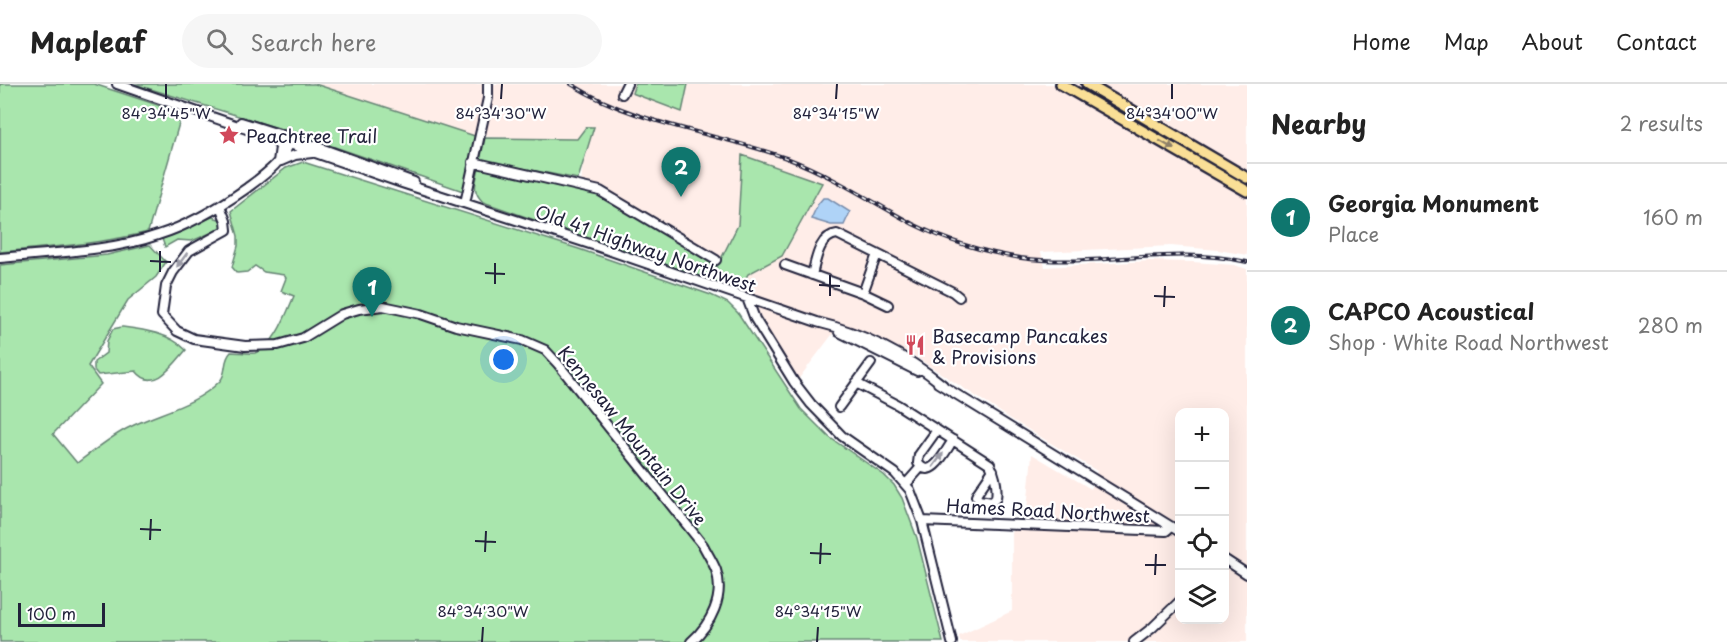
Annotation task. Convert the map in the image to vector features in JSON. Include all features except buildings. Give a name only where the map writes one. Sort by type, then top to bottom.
[{"type":"main road","points":[[1061,84],[1247,191]]},
{"type":"main road","points":[[1088,84],[1247,178]]},
{"type":"street","name":"Old 41 Highway Northwest","points":[[117,84],[404,178],[465,203]]},
{"type":"street","points":[[465,203],[488,98],[488,84]]},
{"type":"street","points":[[622,94],[627,84]]},
{"type":"street","name":"Old 41 Highway Northwest","points":[[190,108],[274,139],[291,141],[318,153],[871,340],[913,362],[943,385],[1175,529]]},
{"type":"street","points":[[274,139],[279,146],[278,163]]},
{"type":"street","points":[[278,163],[291,141]]},
{"type":"street","points":[[0,258],[74,251],[140,241],[174,230],[220,206],[278,163],[298,154],[318,153]]},
{"type":"street","points":[[473,162],[600,191],[716,260]]},
{"type":"street","name":"Kennesaw Mountain Drive","points":[[220,206],[227,228],[223,234],[189,251],[173,272],[166,286],[161,308],[162,315],[170,325],[194,339],[266,347],[303,338],[342,314],[383,306],[522,340],[545,350],[703,545],[716,570],[717,602],[711,619],[691,642]]},
{"type":"street","points":[[812,275],[824,240],[829,236],[841,235],[959,297]]},
{"type":"street","points":[[863,293],[877,254]]},
{"type":"street","points":[[785,265],[888,304]]},
{"type":"street","points":[[747,298],[755,319],[794,382],[811,404],[836,430],[885,464],[906,484],[915,499],[952,642]]},
{"type":"street","points":[[839,406],[872,363]]},
{"type":"street","points":[[856,383],[937,429],[985,460],[993,470]]},
{"type":"street","points":[[937,429],[919,455],[918,463],[921,467],[928,470],[934,467],[953,440]]},
{"type":"street","points":[[906,484],[921,467]]},
{"type":"street","name":"Hames Road Northwest","points":[[922,520],[1166,531],[1172,526]]},
{"type":"street","points":[[1229,563],[1247,574]]},
{"type":"street","points":[[1134,642],[1175,605]]},
{"type":"shaded area","points":[[307,84],[1247,84],[1247,255],[1171,246],[1041,252],[1045,267],[1150,261],[1234,265],[1247,269],[1247,642],[960,642],[959,636],[1012,611],[1012,527],[1080,530],[1084,513],[1080,524],[1026,521],[1032,454],[1091,489],[1097,471],[1014,421],[908,352],[841,323],[797,381],[745,302],[689,244],[581,188],[584,142],[475,136]]},
{"type":"green space","points":[[0,84],[94,84],[182,113],[148,232],[56,247],[0,252]]},
{"type":"green space","points":[[134,84],[315,84],[475,136],[463,191],[291,132]]},
{"type":"green space","points":[[635,84],[688,84],[682,112],[632,93]]},
{"type":"green space","points":[[586,127],[594,127],[578,179],[480,160],[485,138],[577,139]]},
{"type":"green space","points":[[742,155],[822,183],[782,256],[748,274],[739,286],[728,287],[483,202],[476,190],[479,167],[594,193],[717,267],[738,225]]},
{"type":"green space","points":[[303,162],[579,249],[728,303],[738,313],[801,409],[829,437],[884,475],[894,485],[902,498],[917,538],[943,642],[0,642],[0,265],[107,255],[150,245],[166,262],[156,277],[128,300],[88,366],[101,384],[53,434],[77,463],[123,431],[188,403],[210,390],[222,378],[228,355],[231,352],[255,353],[268,345],[284,320],[294,296],[281,291],[286,278],[284,275],[264,272],[255,266],[247,272],[237,273],[232,267],[238,246],[238,236],[231,211],[286,168]]},
{"type":"green space","points":[[212,217],[219,219],[223,224],[222,228],[192,241],[177,240],[165,247],[162,239]]},
{"type":"green space","points":[[122,327],[164,336],[186,350],[170,369],[157,378],[143,377],[136,371],[98,375],[94,370],[94,362],[106,353],[107,341],[113,329]]},
{"type":"water","points":[[823,198],[828,198],[850,212],[844,225],[831,225],[811,219]]},
{"type":"railway","points":[[571,84],[623,110],[789,159],[837,181],[926,230],[952,241],[993,253],[1049,260],[1191,256],[1219,257],[1247,262]]},
{"type":"place","name":"Peachtree Trail","points":[[229,135]]},
{"type":"place","name":"CAPCO Acoustical","points":[[681,197]]},
{"type":"place","name":"Georgia Monument","points":[[372,317]]},
{"type":"place","name":"Basecamp Pancakes & Provisions","points":[[915,345]]}]
